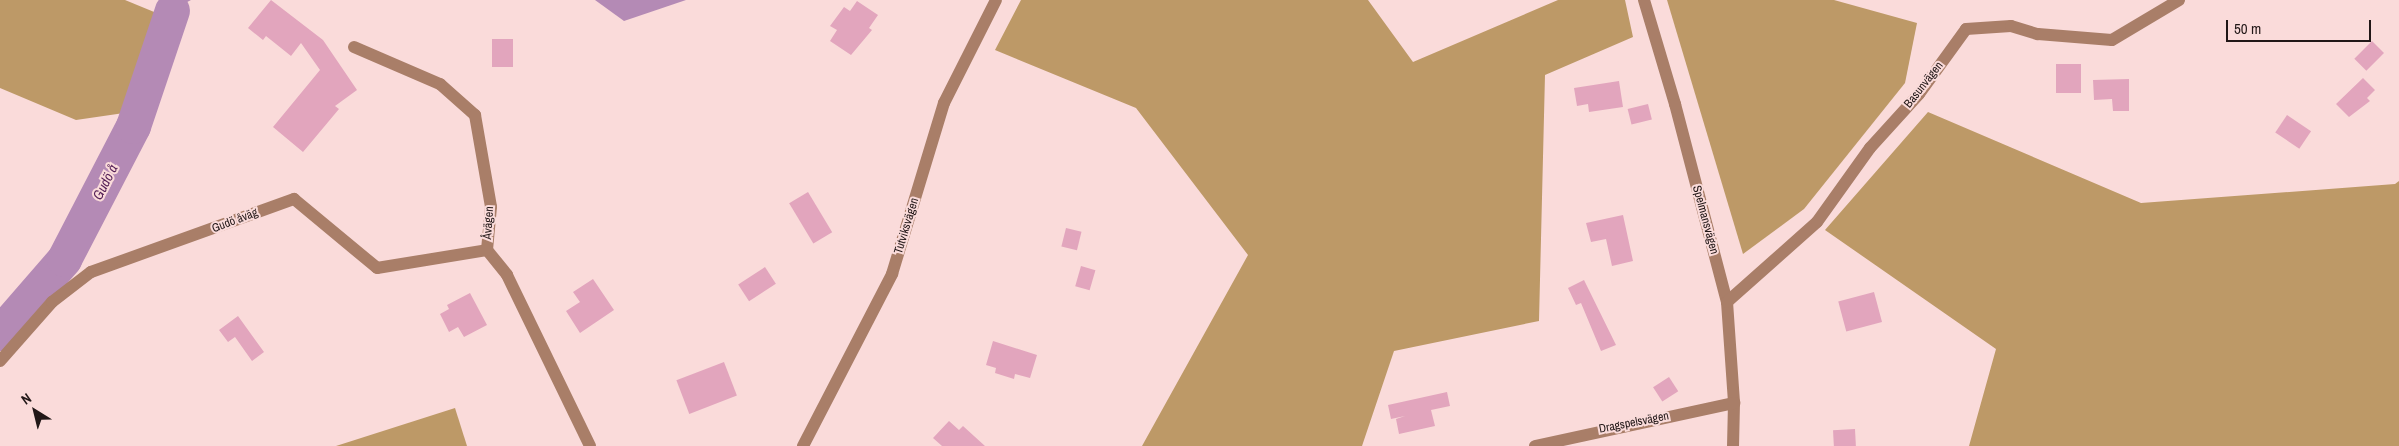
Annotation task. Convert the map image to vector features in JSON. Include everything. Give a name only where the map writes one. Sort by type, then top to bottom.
[{"type":"street","name":"Tutviksvägen","points":[[803,446],[892,274],[944,103],[996,0]]},
{"type":"street","name":"Spelmansvägen","points":[[1644,0],[1675,104],[1727,302],[1734,403],[1733,446]]},
{"type":"street","name":"Basunvägen","points":[[1727,302],[1817,222],[1870,148],[1919,94],[1966,29],[2011,26],[2038,34],[2112,40],[2180,0]]},
{"type":"street","name":"Åvägen","points":[[354,46],[440,84],[475,115],[491,206],[487,250],[507,275],[590,446]]},
{"type":"street","name":"Gudö åväg","points":[[0,361],[52,302],[91,272],[294,199],[377,268],[487,250]]},
{"type":"street","name":"Dragspelsvägen","points":[[1535,446],[1567,436],[1734,403]]},
{"type":"shaded area","points":[[0,0],[125,0],[159,14],[124,113],[76,120],[0,88]]},
{"type":"shaded area","points":[[165,0],[191,0],[172,10]]},
{"type":"shaded area","points":[[595,0],[686,0],[624,21]]},
{"type":"shaded area","points":[[1021,0],[1368,0],[1413,62],[1558,0],[1625,0],[1633,37],[1545,75],[1539,321],[1394,351],[1362,446],[1142,446],[1248,255],[1136,108],[995,50]]},
{"type":"shaded area","points":[[1667,0],[1834,0],[1917,23],[1905,83],[1804,209],[1743,254]]},
{"type":"shaded area","points":[[1928,112],[2141,203],[2395,184],[2399,181],[2399,446],[1969,446],[1996,349],[1825,230]]},
{"type":"shaded area","points":[[455,408],[467,446],[336,446]]},
{"type":"building","points":[[271,0],[323,40],[357,90],[335,106],[339,109],[303,152],[273,127],[320,70],[301,43],[291,56],[266,36],[263,40],[248,28]]},
{"type":"building","points":[[857,1],[878,15],[869,28],[872,30],[851,55],[830,41],[837,30],[830,26],[844,7],[850,11]]},
{"type":"building","points":[[492,39],[513,39],[513,67],[492,67]]},
{"type":"building","points":[[2372,41],[2384,53],[2366,71],[2354,59]]},
{"type":"building","points":[[2056,64],[2081,64],[2081,93],[2056,93]]},
{"type":"building","points":[[2363,78],[2375,90],[2367,98],[2370,101],[2349,117],[2336,104]]},
{"type":"building","points":[[2129,79],[2129,111],[2113,111],[2112,99],[2094,100],[2093,80]]},
{"type":"building","points":[[1619,81],[1623,107],[1589,112],[1588,104],[1577,106],[1574,88]]},
{"type":"building","points":[[1648,104],[1652,120],[1631,125],[1628,109]]},
{"type":"building","points":[[2287,115],[2311,131],[2299,149],[2275,132]]},
{"type":"building","points":[[808,192],[832,232],[813,244],[789,203]]},
{"type":"building","points":[[1623,215],[1633,261],[1612,266],[1606,239],[1591,242],[1586,223]]},
{"type":"building","points":[[1066,228],[1082,232],[1077,250],[1061,246]]},
{"type":"building","points":[[1081,266],[1095,270],[1090,290],[1075,286]]},
{"type":"building","points":[[765,267],[776,284],[749,301],[738,284]]},
{"type":"building","points":[[593,279],[614,310],[580,333],[566,311],[580,302],[573,292]]},
{"type":"building","points":[[1584,280],[1616,345],[1601,351],[1581,303],[1576,305],[1568,288]]},
{"type":"building","points":[[1874,292],[1882,322],[1846,332],[1838,302]]},
{"type":"building","points":[[470,293],[487,325],[464,337],[458,327],[449,332],[440,314],[449,309],[447,305]]},
{"type":"building","points":[[238,316],[264,352],[252,361],[235,337],[228,342],[219,330]]},
{"type":"building","points":[[993,341],[1037,355],[1030,378],[1015,374],[1014,379],[995,373],[996,368],[986,365]]},
{"type":"building","points":[[724,362],[737,396],[689,414],[676,380]]},
{"type":"building","points":[[1669,377],[1678,391],[1662,402],[1653,387]]},
{"type":"building","points":[[1447,392],[1450,406],[1431,410],[1435,426],[1399,434],[1396,419],[1405,416],[1391,419],[1388,405]]},
{"type":"building","points":[[949,421],[959,430],[963,426],[985,446],[942,446],[933,438]]},
{"type":"building","points":[[1855,429],[1856,446],[1834,446],[1833,430]]},
{"type":"waterway","name":"Gudö å","points":[[0,333],[64,259],[133,126],[172,10]]}]
